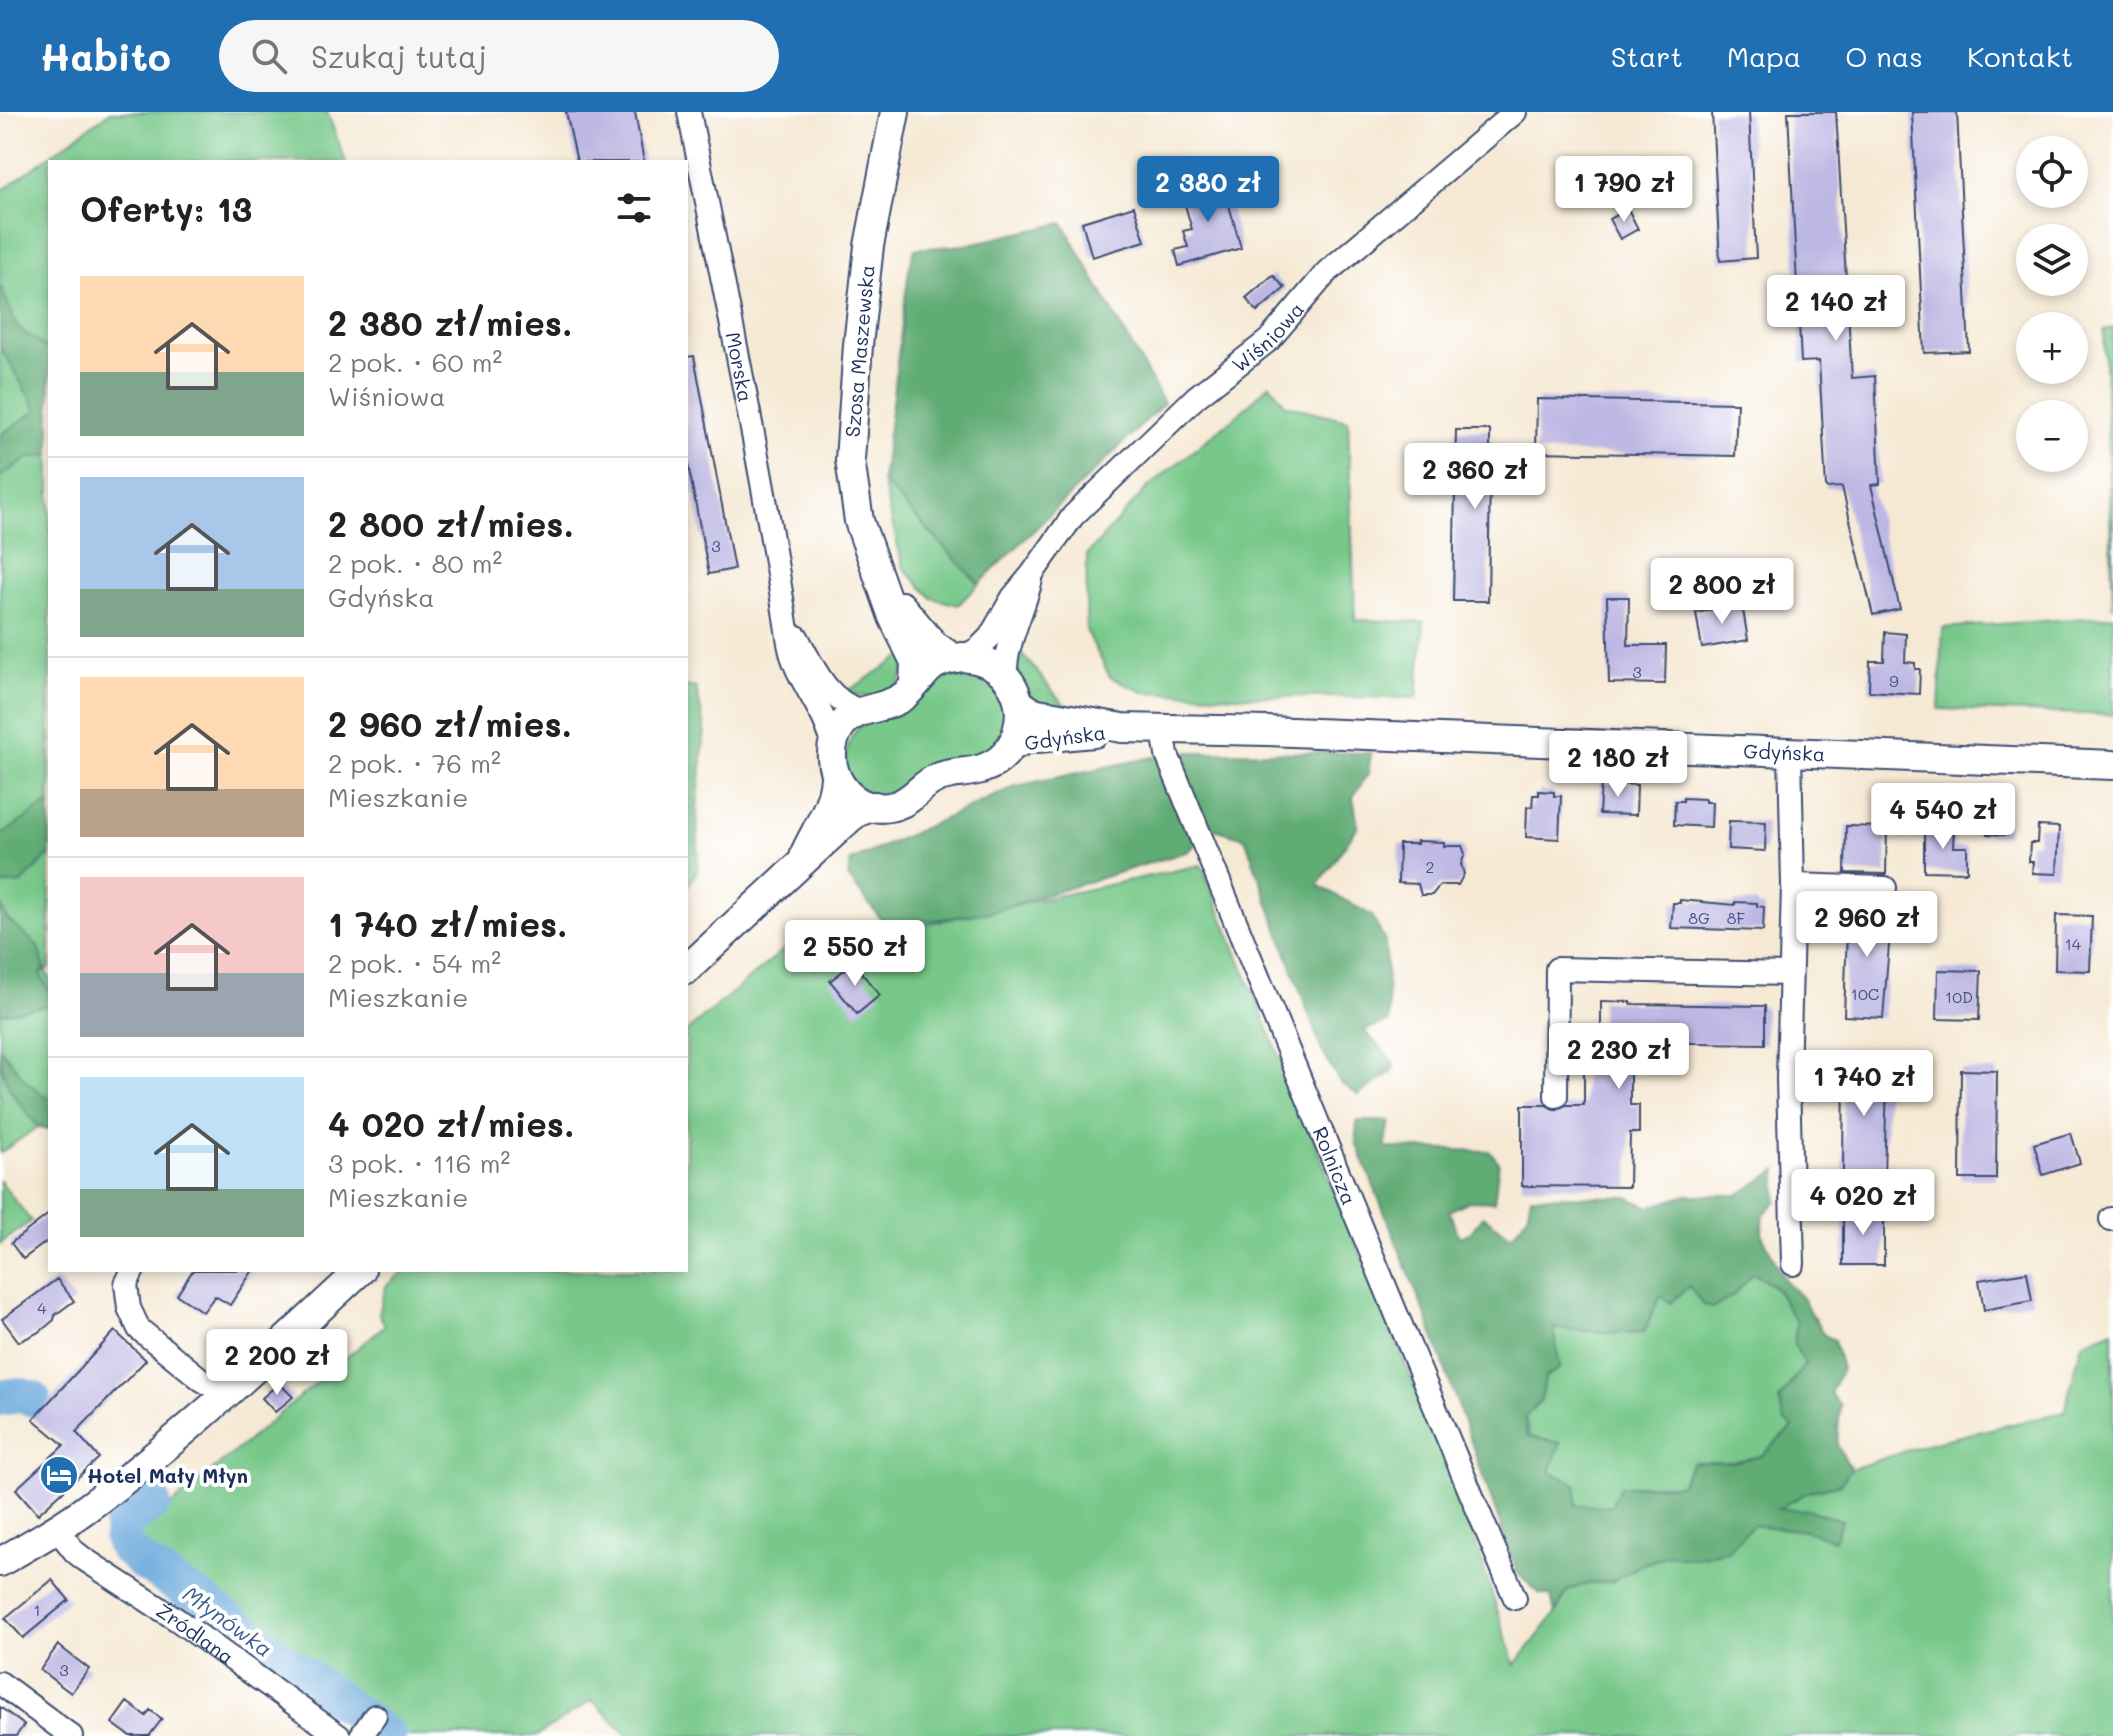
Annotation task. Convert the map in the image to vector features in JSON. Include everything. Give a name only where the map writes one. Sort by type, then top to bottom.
[{"type":"main road","name":"Szosa Maszewska","points":[[895,112],[869,246],[850,434],[854,502],[867,549],[893,617],[915,662],[914,685]]},
{"type":"main road","name":"Szosa Maszewska","points":[[884,587],[934,645],[958,658]]},
{"type":"main road","points":[[802,861],[830,804],[835,777],[833,749],[841,726],[861,711],[893,703],[927,670],[958,658]]},
{"type":"main road","name":"Gdyńska","points":[[958,658],[987,662],[1032,712],[1122,728],[2113,765]]},
{"type":"main road","points":[[1009,748],[1018,728],[1013,690]]},
{"type":"main road","name":"Gdyńska","points":[[688,968],[858,812],[907,801],[925,784],[945,775],[984,769],[1009,748],[1026,739],[1081,736],[1122,728]]},
{"type":"main road","points":[[835,777],[851,797],[875,806]]},
{"type":"main road","points":[[0,1562],[56,1528],[139,1470],[227,1394],[359,1272]]},
{"type":"street","name":"Morska","points":[[689,112],[792,656],[828,730],[833,749]]},
{"type":"street","name":"Wiśniowa","points":[[958,658],[978,649],[990,637],[1013,597],[1073,516],[1196,397],[1269,340],[1327,272],[1515,112]]},
{"type":"street","name":"Wiśniowa","points":[[1013,690],[1006,659],[1026,603],[1032,574]]},
{"type":"street","name":"Morska","points":[[788,622],[827,689],[848,707],[861,711]]},
{"type":"street","name":"Rolnicza","points":[[1163,729],[1167,755],[1274,1013],[1340,1183],[1515,1598]]},
{"type":"street","points":[[1790,753],[1793,1264]]},
{"type":"street","points":[[1793,885],[1885,888]]},
{"type":"street","points":[[1556,1096],[1557,969],[1789,974]]},
{"type":"street","points":[[132,1272],[126,1284],[129,1308],[139,1329],[202,1380],[227,1394]]},
{"type":"street","name":"Źródlana","points":[[56,1528],[84,1559],[176,1619],[339,1736]]},
{"type":"street","points":[[0,1683],[71,1736]]},
{"type":"street","points":[[361,1736],[375,1716]]},
{"type":"green space","points":[[110,112],[327,112],[345,160],[48,160],[48,969],[45,971],[48,975],[48,1129],[38,1127],[0,1153],[0,192]]},
{"type":"green space","points":[[1063,223],[1164,403],[979,584],[882,481],[909,270],[915,249],[965,245]]},
{"type":"green space","points":[[0,285],[18,328],[48,349],[48,455],[29,458],[0,477],[0,435],[37,410],[0,347]]},
{"type":"green space","points":[[2113,328],[2113,608],[2104,330]]},
{"type":"green space","points":[[1270,384],[1286,405],[1348,420],[1355,620],[1424,622],[1417,698],[1143,692],[1110,677],[1086,630],[1087,555],[1148,487],[1240,413]]},
{"type":"green space","points":[[882,481],[979,584],[958,605],[932,598],[903,567]]},
{"type":"green space","points":[[2113,616],[2113,715],[1939,709],[1943,628]]},
{"type":"green space","points":[[1017,651],[1068,707],[1035,704],[1017,670]]},
{"type":"green space","points":[[906,654],[907,666],[896,689],[869,698],[846,692]]},
{"type":"green space","points":[[958,671],[984,677],[999,690],[1006,717],[996,743],[980,755],[934,764],[889,793],[868,792],[858,786],[851,779],[846,758],[852,737],[859,727],[938,679]]},
{"type":"green space","points":[[688,686],[696,688],[705,728],[697,809],[698,870],[688,885]]},
{"type":"green space","points":[[1177,752],[1371,753],[1368,774],[1353,797],[1358,826],[1318,885],[1371,915],[1385,941],[1389,1022],[1364,1030],[1395,1064],[1390,1073],[1358,1095],[1340,1083],[1322,1051],[1245,838],[1211,828],[1189,851],[990,912],[887,927],[848,877],[851,861],[1016,786]]},
{"type":"green space","points":[[48,803],[48,856],[22,883],[0,885],[0,836]]},
{"type":"green space","points":[[1201,865],[1465,1510],[1515,1665],[1555,1614],[1568,1590],[1613,1581],[1667,1555],[1691,1558],[1727,1551],[1753,1525],[1806,1531],[1834,1540],[1841,1521],[1776,1510],[1808,1492],[1840,1484],[1851,1469],[1930,1443],[2064,1412],[2082,1343],[2113,1330],[2113,1736],[629,1736],[592,1700],[537,1736],[402,1736],[140,1546],[136,1535],[385,1325],[379,1314],[386,1286],[403,1272],[688,1272],[688,1030],[789,945],[816,969],[857,939]]},
{"type":"green space","points":[[0,904],[7,919],[37,945],[45,968],[40,974],[48,988],[48,1005],[0,1014]]},
{"type":"green space","points":[[0,1048],[26,1081],[48,1098],[48,1128],[38,1126],[11,1090]]},
{"type":"green space","points":[[1357,1121],[1390,1121],[1385,1148],[1489,1151],[1499,1162],[1494,1202],[1469,1201],[1449,1211],[1459,1237],[1470,1233],[1483,1216],[1512,1236],[1527,1215],[1531,1196],[1627,1197],[1649,1207],[1687,1195],[1738,1195],[1777,1170],[1777,1201],[1763,1215],[1762,1235],[1784,1279],[1802,1298],[1824,1335],[1834,1340],[1842,1369],[1830,1394],[1840,1405],[1837,1445],[1851,1469],[1840,1484],[1808,1492],[1778,1509],[1809,1510],[1842,1521],[1834,1540],[1806,1531],[1753,1525],[1727,1550],[1691,1558],[1667,1555],[1613,1581],[1568,1590],[1555,1614],[1551,1596],[1539,1593],[1517,1572],[1430,1326],[1356,1142]],"holes":[[[1753,1274],[1776,1288],[1797,1322],[1794,1344],[1805,1364],[1779,1400],[1784,1421],[1793,1427],[1761,1456],[1733,1462],[1693,1462],[1680,1485],[1621,1486],[1611,1506],[1576,1505],[1576,1484],[1550,1472],[1560,1443],[1527,1436],[1525,1417],[1541,1401],[1545,1377],[1560,1369],[1554,1328],[1644,1332],[1660,1296],[1671,1303],[1689,1286],[1703,1305],[1714,1308],[1734,1295]]]},
{"type":"green space","points":[[0,1181],[31,1221],[0,1244]]},
{"type":"green space","points":[[1753,1273],[1776,1289],[1797,1322],[1794,1344],[1806,1364],[1790,1383],[1794,1427],[1761,1456],[1733,1462],[1693,1462],[1680,1485],[1637,1485],[1611,1506],[1576,1506],[1537,1453],[1525,1417],[1541,1401],[1554,1328],[1644,1332],[1660,1295],[1689,1286],[1703,1305],[1734,1295]]},
{"type":"building","points":[[566,112],[635,112],[644,160],[577,160]]},
{"type":"building","points":[[1712,112],[1749,112],[1756,258],[1720,261]]},
{"type":"building","points":[[1788,112],[1836,112],[1852,378],[1875,376],[1880,484],[1871,485],[1900,609],[1873,615],[1842,487],[1826,488],[1819,361],[1801,362]]},
{"type":"building","points":[[1912,112],[1957,112],[1969,351],[1924,353]]},
{"type":"building","points":[[1222,180],[1241,248],[1179,266],[1175,250],[1188,247],[1183,231],[1192,229],[1181,191]]},
{"type":"building","points":[[1134,206],[1145,241],[1092,257],[1082,222]]},
{"type":"building","points":[[1628,209],[1638,229],[1620,239],[1609,219]]},
{"type":"building","points":[[1273,275],[1285,288],[1257,312],[1246,298]]},
{"type":"building","points":[[694,356],[734,569],[709,574],[688,464],[688,357]]},
{"type":"building","points":[[1537,399],[1737,403],[1735,456],[1536,452]]},
{"type":"building","points":[[1456,430],[1490,430],[1490,451],[1516,451],[1516,473],[1490,472],[1488,601],[1453,601]]},
{"type":"building","points":[[1607,597],[1629,597],[1628,645],[1666,645],[1665,684],[1609,683]]},
{"type":"building","points":[[1742,604],[1748,640],[1702,648],[1696,613]]},
{"type":"building","points":[[1885,632],[1906,634],[1905,662],[1915,663],[1915,669],[1920,669],[1919,694],[1869,691],[1870,661],[1884,661]]},
{"type":"building","points":[[1601,783],[1637,785],[1636,815],[1599,814]]},
{"type":"building","points":[[1539,791],[1561,796],[1559,839],[1526,837],[1527,807],[1532,807],[1533,795],[1539,795]]},
{"type":"building","points":[[1683,798],[1712,802],[1711,827],[1674,825],[1675,801],[1683,801]]},
{"type":"building","points":[[1989,815],[2008,816],[2007,835],[1988,834]]},
{"type":"building","points":[[1729,821],[1766,822],[1765,851],[1728,849]]},
{"type":"building","points":[[1846,826],[1887,827],[1886,874],[1845,873]]},
{"type":"building","points":[[2038,826],[2059,827],[2057,874],[2032,873],[2030,843],[2037,843]]},
{"type":"building","points":[[1924,827],[1954,828],[1953,847],[1967,847],[1967,872],[1924,871]]},
{"type":"building","points":[[1417,841],[1462,846],[1465,854],[1461,864],[1464,874],[1458,885],[1440,885],[1432,895],[1421,895],[1418,884],[1398,883],[1399,844],[1417,844]]},
{"type":"building","points":[[1680,900],[1735,905],[1735,902],[1757,903],[1757,906],[1764,907],[1763,931],[1671,928],[1673,903],[1680,903]]},
{"type":"building","points":[[1848,901],[1888,901],[1889,945],[1883,1018],[1844,1016]]},
{"type":"building","points":[[2056,915],[2092,916],[2090,971],[2055,970]]},
{"type":"building","points":[[853,963],[880,995],[857,1014],[830,981]]},
{"type":"building","points":[[1938,970],[1981,971],[1979,1020],[1937,1019]]},
{"type":"building","points":[[1601,1001],[1765,1006],[1765,1044],[1630,1042],[1630,1105],[1639,1105],[1639,1133],[1630,1133],[1629,1187],[1522,1186],[1522,1105],[1546,1105],[1555,1110],[1566,1105],[1584,1105],[1584,1039],[1601,1039]]},
{"type":"building","points":[[1844,1063],[1885,1063],[1884,1173],[1843,1173]]},
{"type":"building","points":[[1961,1070],[1997,1071],[1996,1179],[1960,1179]]},
{"type":"building","points":[[2071,1133],[2080,1163],[2043,1175],[2034,1144]]},
{"type":"building","points":[[1843,1209],[1884,1210],[1884,1265],[1843,1265]]},
{"type":"building","points":[[48,1215],[48,1240],[23,1259],[11,1243]]},
{"type":"building","points":[[192,1272],[252,1272],[230,1305],[215,1296],[203,1312],[177,1295]]},
{"type":"building","points":[[2027,1272],[2032,1301],[1984,1310],[1979,1280]]},
{"type":"building","points":[[57,1279],[74,1301],[55,1315],[54,1320],[41,1331],[19,1342],[2,1319]]},
{"type":"building","points":[[115,1331],[146,1360],[76,1432],[99,1458],[38,1514],[16,1489],[64,1445],[33,1419]]},
{"type":"building","points":[[279,1383],[293,1397],[275,1412],[262,1398]]},
{"type":"building","points":[[52,1580],[69,1600],[23,1638],[5,1618]]},
{"type":"building","points":[[58,1645],[89,1669],[71,1693],[40,1670]]},
{"type":"building","points":[[127,1702],[146,1716],[150,1710],[162,1719],[149,1736],[130,1736],[112,1723]]},
{"type":"building","points":[[0,1707],[24,1725],[16,1736],[0,1736]]},
{"type":"waterway","name":"Młynówka","points":[[0,1398],[19,1395],[33,1399]]},
{"type":"waterway","name":"Młynówka","points":[[149,1493],[153,1503],[122,1526],[121,1538],[125,1547],[143,1563],[207,1604],[388,1736]]},
{"type":"place","name":"Hotel Mały Młyn","points":[[59,1475]]}]
